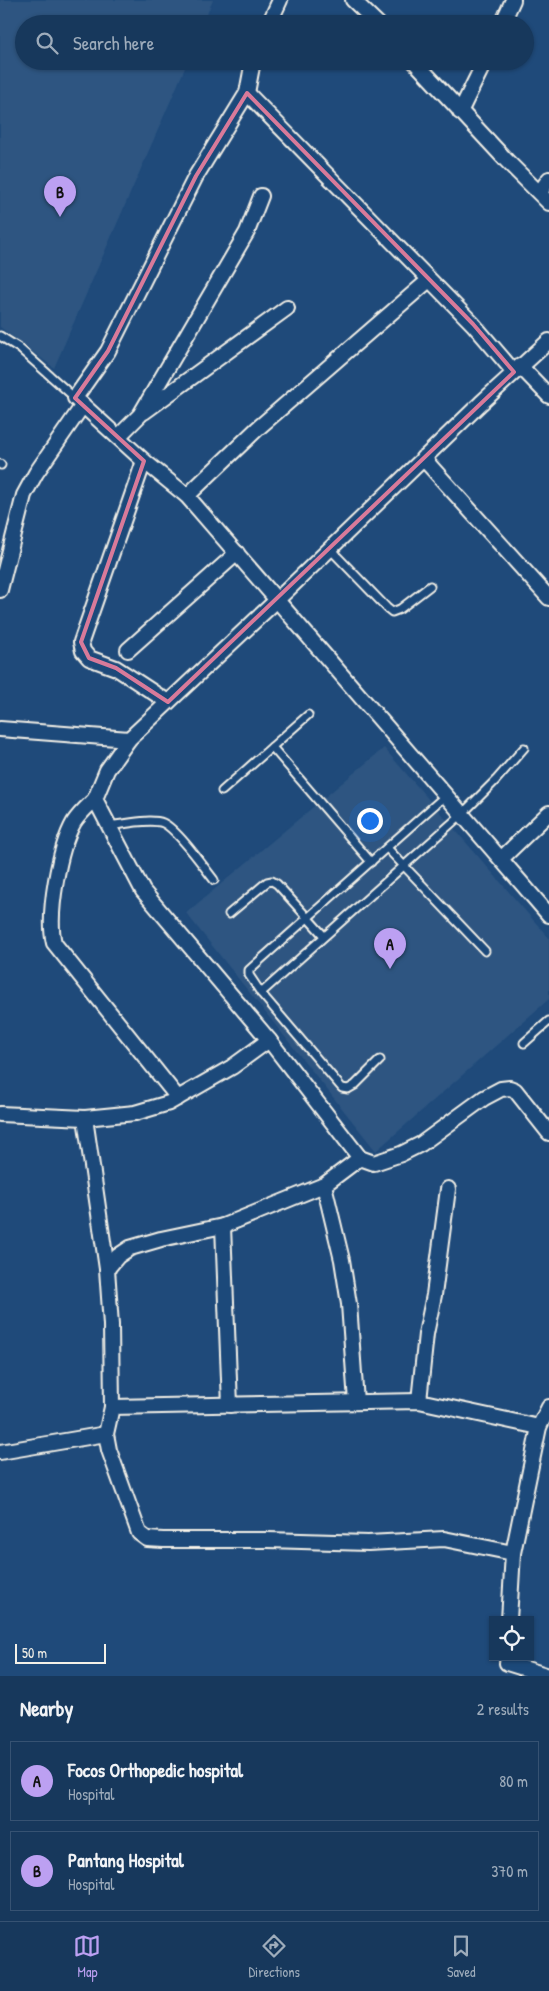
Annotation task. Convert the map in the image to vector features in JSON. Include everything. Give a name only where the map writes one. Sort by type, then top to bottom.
[{"type":"street","points":[[273,15],[280,0]]},
{"type":"street","points":[[353,0],[369,15]]},
{"type":"street","points":[[506,15],[513,0]]},
{"type":"street","points":[[0,590],[24,495],[108,351],[196,176],[247,93],[251,70]]},
{"type":"street","points":[[422,70],[460,112],[544,198]]},
{"type":"street","points":[[460,112],[481,70]]},
{"type":"street","points":[[247,93],[517,369],[549,396]]},
{"type":"street","points":[[544,198],[549,179]]},
{"type":"street","points":[[140,415],[247,232],[261,196]]},
{"type":"street","points":[[188,496],[264,423],[429,280]]},
{"type":"street","points":[[118,437],[140,415],[287,308]]},
{"type":"street","points":[[178,1098],[54,944],[51,933],[58,871],[68,835],[75,821],[95,799],[107,770],[129,739],[278,599],[423,458],[549,341]]},
{"type":"street","points":[[79,402],[144,461],[188,496],[549,915]]},
{"type":"street","points":[[423,458],[549,598]]},
{"type":"street","points":[[144,461],[80,642],[89,658],[116,668],[168,702]]},
{"type":"street","points":[[128,650],[237,553]]},
{"type":"street","points":[[0,729],[129,739]]},
{"type":"street","points":[[95,799],[143,890],[269,1040],[360,1158],[374,1163],[401,1154],[420,1144],[484,1098],[501,1089],[510,1088],[515,1090],[549,1133]]},
{"type":"street","points":[[501,860],[549,813]]},
{"type":"street","points":[[0,1114],[85,1118],[134,1113],[169,1103],[232,1067],[269,1040]]},
{"type":"street","points":[[85,1118],[107,1269],[111,1325],[112,1407],[106,1434],[109,1450],[139,1533],[147,1539],[368,1543],[444,1539],[513,1553]]},
{"type":"street","points":[[107,1269],[118,1256],[130,1248],[161,1239],[223,1226],[324,1185],[360,1158]]},
{"type":"street","points":[[324,1185],[342,1260],[349,1304],[356,1402]]},
{"type":"street","points":[[419,1401],[426,1334],[434,1295],[448,1189]]},
{"type":"street","points":[[223,1226],[230,1405]]},
{"type":"street","points":[[112,1407],[419,1401],[539,1427]]},
{"type":"street","points":[[510,1616],[513,1553],[539,1427],[549,1407]]},
{"type":"street","points":[[0,1452],[106,1434]]},
{"type":"street","points":[[501,1676],[507,1661]]},
{"type":"street","points":[[510,1661],[549,1676]]},
{"type":"lane","points":[[0,336],[20,348],[79,402]]},
{"type":"lane","points":[[330,548],[392,612],[400,609],[430,586]]},
{"type":"lane","points":[[222,791],[308,715]]},
{"type":"lane","points":[[272,747],[371,862]]},
{"type":"lane","points":[[261,992],[462,814],[496,780],[524,748]]},
{"type":"lane","points":[[380,1060],[355,1085],[348,1089],[342,1088],[261,992],[249,975],[249,970],[446,796]]},
{"type":"lane","points":[[109,826],[152,821],[163,823],[174,831],[214,880]]},
{"type":"lane","points":[[387,848],[485,951]]},
{"type":"lane","points":[[229,914],[267,882],[272,882],[277,884],[324,936]]},
{"type":"lane","points":[[524,1043],[549,1021]]},
{"type":"highlighted area","points":[[247,93],[473,324],[514,372],[168,702],[116,668],[89,658],[81,642],[144,461],[75,398],[108,351],[196,176]]},
{"type":"shaded area","points":[[0,0],[213,0],[207,15],[15,15],[15,70],[184,70],[54,368],[0,327]]},
{"type":"shaded area","points":[[384,748],[549,938],[549,999],[376,1151],[186,913]]},
{"type":"place","name":"Pantang Hospital","points":[[60,217]]},
{"type":"place","name":"Focos Orthopedic hospital","points":[[390,969]]}]
